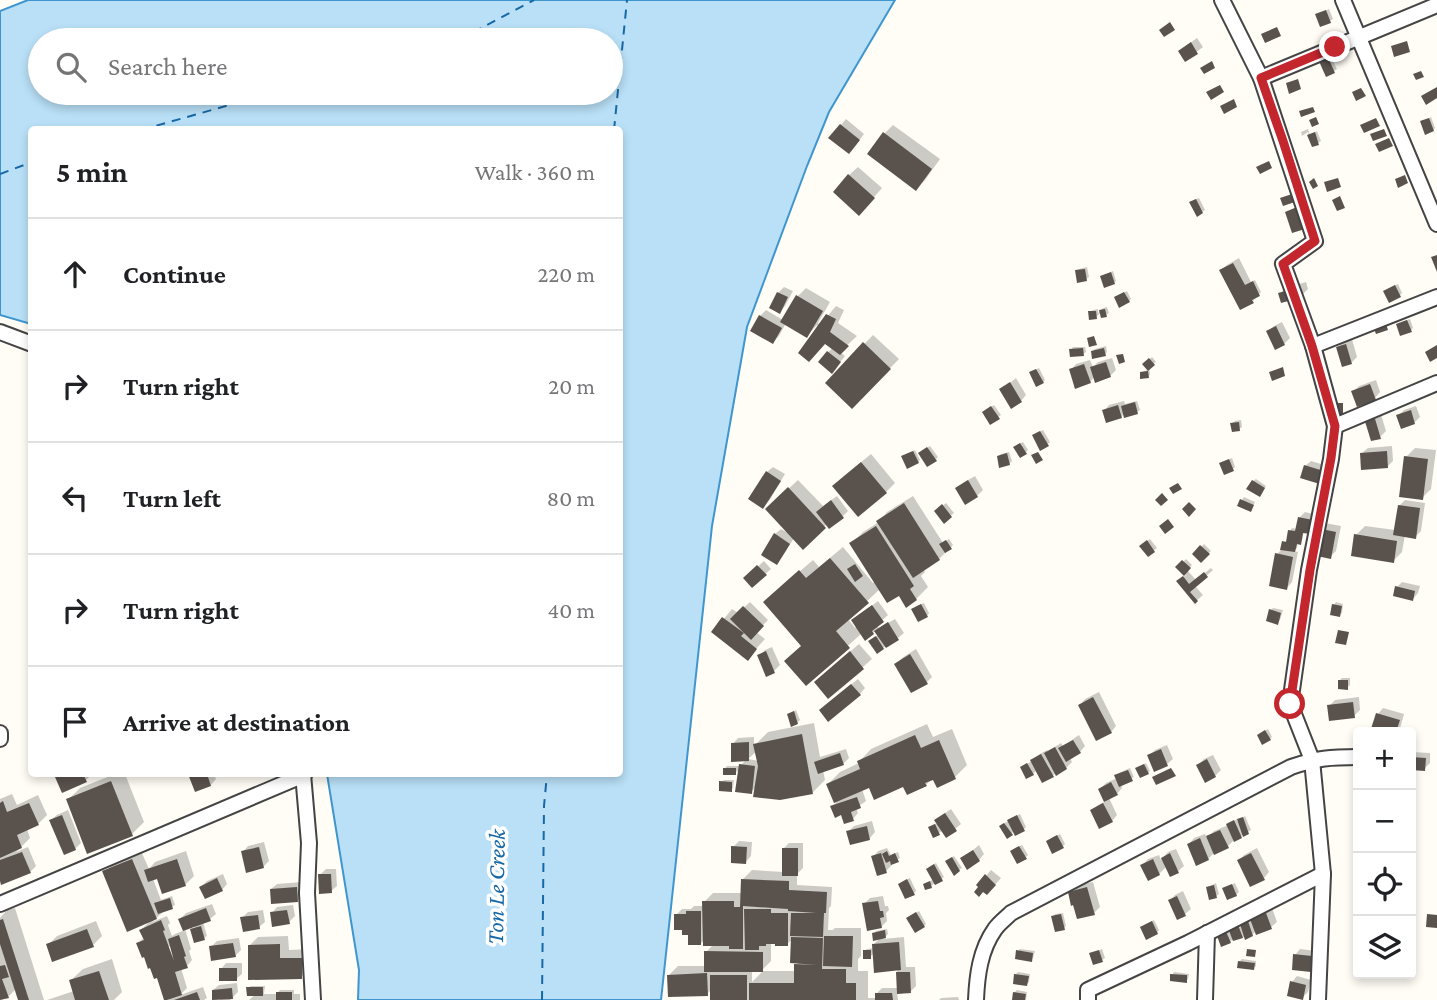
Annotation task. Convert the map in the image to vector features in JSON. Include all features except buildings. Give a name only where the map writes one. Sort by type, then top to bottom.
[{"type":"street","points":[[1222,0],[1261,78],[1315,241],[1283,264],[1312,346],[1335,426],[1290,704],[1312,760],[1323,874],[1318,1000]]},
{"type":"street","points":[[1343,0],[1437,224]]},
{"type":"street","points":[[1261,78],[1437,5]]},
{"type":"street","points":[[1312,346],[1437,297]]},
{"type":"street","points":[[0,332],[28,342]]},
{"type":"street","points":[[1335,426],[1437,383]]},
{"type":"street","points":[[0,733],[0,739]]},
{"type":"street","points":[[976,1000],[977,976],[984,948],[995,928],[1011,913],[1292,767],[1328,757],[1353,757]]},
{"type":"street","points":[[0,904],[296,777]]},
{"type":"street","points":[[303,777],[309,843],[307,893],[313,1000]]},
{"type":"street","points":[[1088,1000],[1088,990],[1323,874]]},
{"type":"street","points":[[1205,1000],[1207,933]]},
{"type":"water","name":"Ton Le Creek","points":[[28,0],[895,0],[829,112],[747,327],[712,526],[661,1000],[358,1000],[359,970],[327,777],[623,777],[623,126],[28,126],[28,323],[0,315],[0,11]]},
{"type":"ferry route","points":[[482,28],[534,0]]},
{"type":"ferry route","points":[[623,40],[627,0]]},
{"type":"ferry route","points":[[155,126],[230,105]]},
{"type":"ferry route","points":[[614,126],[616,105]]},
{"type":"ferry route","points":[[0,174],[28,164]]},
{"type":"ferry route","points":[[542,1000],[544,806],[547,777]]},
{"type":"route","points":[[1290,704],[1335,426],[1312,346],[1283,264],[1315,241],[1261,78],[1335,47]]}]
